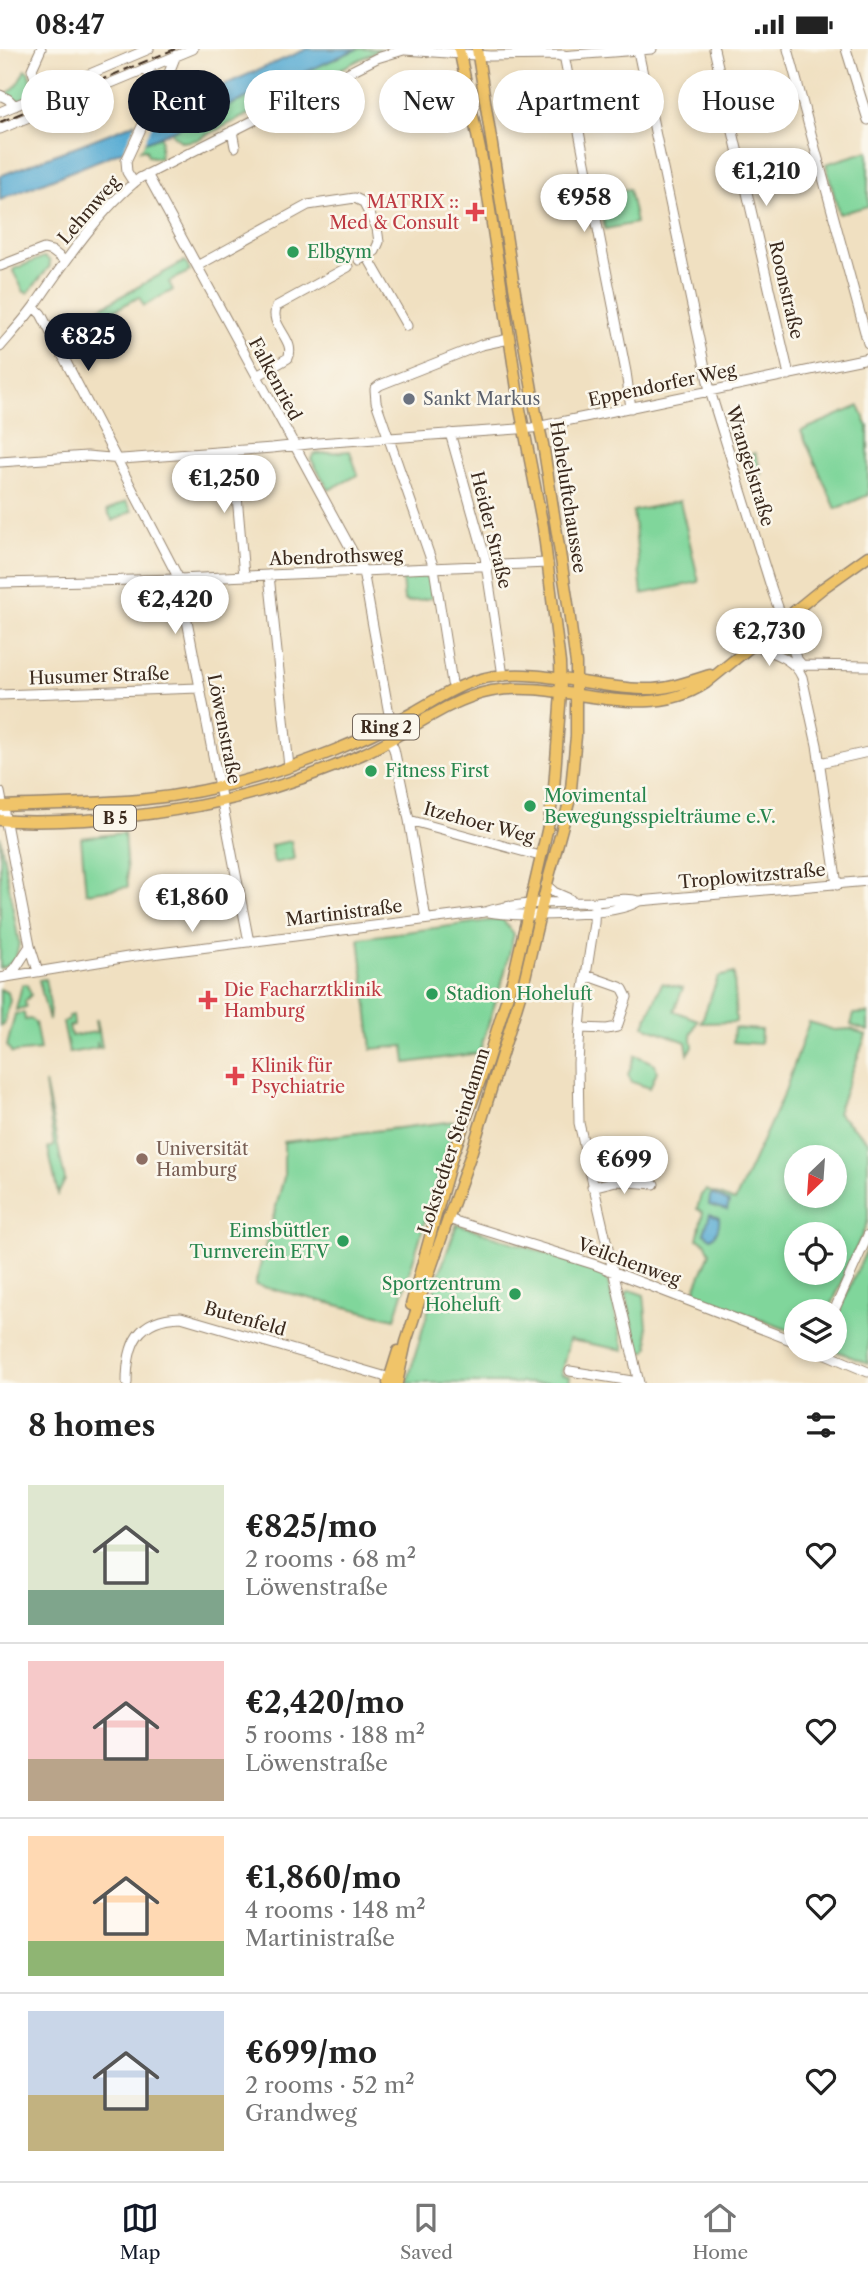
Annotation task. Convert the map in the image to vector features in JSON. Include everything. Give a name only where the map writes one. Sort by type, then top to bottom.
[{"type":"main road","name":"Hoheluftchaussee","points":[[460,52],[484,163],[509,338],[543,527],[561,678],[554,788],[540,856],[535,909]]},
{"type":"main road","name":"Hoheluftchaussee","points":[[478,52],[576,664],[576,736],[570,799],[547,885],[535,909]]},
{"type":"main road","name":"Ring 2","points":[[222,802],[292,783],[337,766],[476,695],[511,689],[561,692],[626,701],[658,699],[701,686],[841,573],[868,556]]},
{"type":"main road","name":"Ring 2","points":[[1,806],[140,800],[220,785],[289,767],[391,725],[455,689],[483,679],[503,676],[561,678],[633,689],[654,689],[716,673]]},
{"type":"main road","name":"B 5","points":[[3,820],[69,821],[128,817],[222,802]]},
{"type":"main road","name":"Lokstedter Steindamm","points":[[392,1382],[472,1151],[523,986],[535,909]]},
{"type":"main road","name":"Lokstedter Steindamm","points":[[392,1382],[453,1154],[535,909]]},
{"type":"street","points":[[32,70],[41,49]]},
{"type":"street","points":[[100,70],[149,49]]},
{"type":"street","points":[[144,70],[176,53],[193,49]]},
{"type":"street","name":"Lehmweg","points":[[0,347],[34,307],[65,261],[134,183],[377,58],[406,49],[564,55],[652,49]]},
{"type":"street","points":[[499,49],[516,55]]},
{"type":"street","name":"Roonstraße","points":[[714,49],[789,375]]},
{"type":"street","points":[[788,49],[868,343]]},
{"type":"street","points":[[846,49],[868,120]]},
{"type":"street","name":"Wrangelstraße","points":[[638,51],[710,391],[800,667],[820,762],[837,885]]},
{"type":"street","points":[[170,70],[176,53]]},
{"type":"street","points":[[564,55],[631,408]]},
{"type":"street","points":[[0,129],[128,77]]},
{"type":"street","points":[[0,95],[15,106]]},
{"type":"street","points":[[0,112],[21,103]]},
{"type":"street","points":[[232,131],[235,147]]},
{"type":"street","points":[[134,183],[125,166],[139,133]]},
{"type":"street","name":"Falkenried","points":[[147,174],[363,571],[391,725]]},
{"type":"street","points":[[197,266],[308,205],[355,198],[363,202],[377,228],[379,242],[375,251],[363,258],[407,326]]},
{"type":"street","points":[[0,266],[44,249],[52,251],[65,261]]},
{"type":"street","points":[[257,376],[290,355],[289,346],[274,319],[277,306],[348,267]]},
{"type":"street","name":"Löwenstraße","points":[[34,307],[41,314],[179,579],[249,942]]},
{"type":"street","points":[[455,689],[434,568],[376,402],[375,389],[481,345],[509,338]]},
{"type":"street","name":"Eppendorfer Weg","points":[[0,463],[87,456],[116,458],[524,429],[868,358]]},
{"type":"street","name":"Heider Straße","points":[[450,433],[486,565],[503,676]]},
{"type":"street","points":[[233,450],[244,576]]},
{"type":"street","name":"Abendrothsweg","points":[[0,583],[179,579],[548,563]]},
{"type":"street","points":[[269,575],[289,767]]},
{"type":"street","points":[[754,645],[800,667],[868,666]]},
{"type":"street","name":"Husumer Straße","points":[[0,695],[200,688]]},
{"type":"street","points":[[390,741],[410,820],[426,919]]},
{"type":"street","points":[[820,762],[868,752]]},
{"type":"street","points":[[0,792],[3,820],[30,946],[38,971]]},
{"type":"street","name":"Itzehoer Weg","points":[[410,820],[540,856]]},
{"type":"street","name":"Troplowitzstraße","points":[[535,909],[578,902],[630,899],[639,901],[868,881]]},
{"type":"street","points":[[547,885],[558,894],[578,902]]},
{"type":"street","name":"Troplowitzstraße","points":[[535,909],[595,913],[631,907],[639,901]]},
{"type":"street","points":[[535,909],[577,907],[595,902],[580,1028],[579,1123],[638,1382],[570,1371]]},
{"type":"street","name":"Martinistraße","points":[[1,978],[426,919],[535,909]]},
{"type":"street","points":[[1,978],[15,969],[30,946]]},
{"type":"street","points":[[580,1028],[617,1027],[627,996],[620,987],[586,975]]},
{"type":"street","points":[[592,1187],[616,1181],[654,1184]]},
{"type":"street","name":"Veilchenweg","points":[[448,1219],[614,1272],[784,1337]]},
{"type":"street","points":[[839,1299],[868,1235]]},
{"type":"street","name":"Butenfeld","points":[[127,1383],[129,1353],[135,1338],[158,1320],[181,1317],[392,1382]]},
{"type":"street","points":[[844,1362],[868,1373]]},
{"type":"green space","points":[[357,49],[381,49],[338,70],[310,70]]},
{"type":"green space","points":[[21,78],[21,100],[18,101],[6,95]]},
{"type":"green space","points":[[244,99],[244,116],[230,123],[230,105]]},
{"type":"green space","points":[[210,133],[196,140],[182,142],[172,134]]},
{"type":"green space","points":[[161,136],[160,158],[148,156],[146,149],[140,150],[144,142]]},
{"type":"green space","points":[[868,151],[868,206],[839,214],[826,164]]},
{"type":"green space","points":[[629,189],[636,223],[605,229],[598,195]]},
{"type":"green space","points":[[44,257],[49,260],[50,266],[28,293],[24,292],[14,269]]},
{"type":"green space","points":[[185,261],[190,271],[169,282],[173,290],[144,306],[139,297],[102,317],[98,309]]},
{"type":"green space","points":[[859,406],[868,427],[868,495],[836,509],[801,431]]},
{"type":"green space","points":[[350,451],[358,475],[329,490],[311,459],[314,454]]},
{"type":"green space","points":[[755,453],[762,474],[749,479],[742,457]]},
{"type":"green space","points":[[126,501],[132,511],[113,521],[107,511]]},
{"type":"green space","points":[[680,501],[699,582],[642,594],[633,511]]},
{"type":"green space","points":[[426,576],[430,579],[432,598],[408,602],[404,600],[402,578]]},
{"type":"green space","points":[[781,630],[790,654],[787,656],[764,645]]},
{"type":"green space","points":[[124,833],[128,887],[86,893],[81,838]]},
{"type":"green space","points":[[0,836],[19,943],[14,959],[9,965],[0,968]]},
{"type":"green space","points":[[291,841],[294,859],[274,863],[271,845]]},
{"type":"green space","points":[[211,880],[215,897],[202,900],[198,882]]},
{"type":"green space","name":"Stadion Hoheluft","points":[[502,919],[514,934],[479,1053],[406,1063],[404,1046],[372,1049],[359,938]]},
{"type":"green space","points":[[734,973],[736,1022],[701,1023],[718,977]]},
{"type":"green space","points":[[45,979],[50,1005],[49,1021],[39,980]]},
{"type":"green space","points":[[662,983],[683,988],[674,1011],[698,1020],[691,1034],[693,1047],[688,1054],[686,1042],[644,1026]]},
{"type":"green space","points":[[27,984],[31,995],[25,1001],[26,1007],[16,1010],[22,985]]},
{"type":"green space","points":[[0,989],[8,993],[10,1000],[4,1025],[0,1026]]},
{"type":"green space","points":[[24,1013],[25,1020],[35,1022],[40,1050],[12,1053],[7,1046],[15,1014]]},
{"type":"green space","points":[[868,1013],[868,1031],[851,1025],[854,1014]]},
{"type":"green space","points":[[73,1015],[74,1025],[69,1026],[71,1036],[97,1032],[97,1020],[102,1047],[99,1048],[97,1042],[97,1048],[69,1053],[63,1022]]},
{"type":"green space","points":[[809,1022],[834,1030],[851,1029],[866,1035],[837,1113],[868,1141],[868,1221],[847,1269],[847,1222],[784,1222],[784,1285],[840,1285],[834,1299],[784,1299],[784,1328],[693,1294],[710,1253],[705,1242],[697,1239],[703,1212],[697,1209],[701,1195],[706,1190],[735,1201],[785,1091]]},
{"type":"green space","points":[[734,1028],[761,1030],[760,1044],[733,1042]]},
{"type":"green space","points":[[635,1055],[655,1064],[657,1071],[650,1088],[632,1082],[628,1075]]},
{"type":"green space","points":[[45,1083],[65,1180],[58,1194],[48,1148],[54,1146]]},
{"type":"green space","name":"Eimsbüttler Turnverein ETV","points":[[456,1121],[395,1319],[255,1285],[284,1177],[284,1142]]},
{"type":"green space","name":"Sportzentrum Hoheluft","points":[[457,1224],[603,1272],[607,1278],[624,1350],[569,1340],[561,1374],[570,1377],[569,1383],[407,1383],[437,1280]]},
{"type":"green space","points":[[868,1247],[868,1364],[847,1355],[847,1299],[844,1299]]},
{"type":"green space","points":[[630,1290],[644,1295],[649,1347],[647,1351],[639,1354],[626,1294]]},
{"type":"water","points":[[307,49],[357,49],[310,70],[258,70]]},
{"type":"water","points":[[244,76],[244,99],[230,105],[230,82]]},
{"type":"water","points":[[128,126],[128,133],[167,133],[0,200],[0,176]]},
{"type":"water","points":[[712,1194],[729,1202],[727,1210],[709,1205]]},
{"type":"water","points":[[710,1214],[719,1218],[716,1232],[711,1238],[704,1233]]},
{"type":"pier","points":[[131,133],[148,133],[142,147],[121,155]]},
{"type":"railway","points":[[0,122],[175,49]]},
{"type":"place","name":"MATRIX :: Med & Consult","points":[[475,212]]},
{"type":"place","name":"Elbgym","points":[[293,252]]},
{"type":"place","name":"Sankt Markus","points":[[409,399]]},
{"type":"place","name":"Fitness First","points":[[371,771]]},
{"type":"place","name":"Movimental Bewegungsspielträume e.V.","points":[[530,806]]},
{"type":"place","name":"Stadion Hoheluft","points":[[432,994]]},
{"type":"place","name":"Die Facharztklinik Hamburg","points":[[208,1000]]},
{"type":"place","name":"Klinik für Psychiatrie","points":[[235,1076]]},
{"type":"place","name":"Universität Hamburg","points":[[142,1159]]},
{"type":"place","name":"Eimsbüttler Turnverein ETV","points":[[343,1241]]},
{"type":"place","name":"Sportzentrum Hoheluft","points":[[515,1294]]}]
